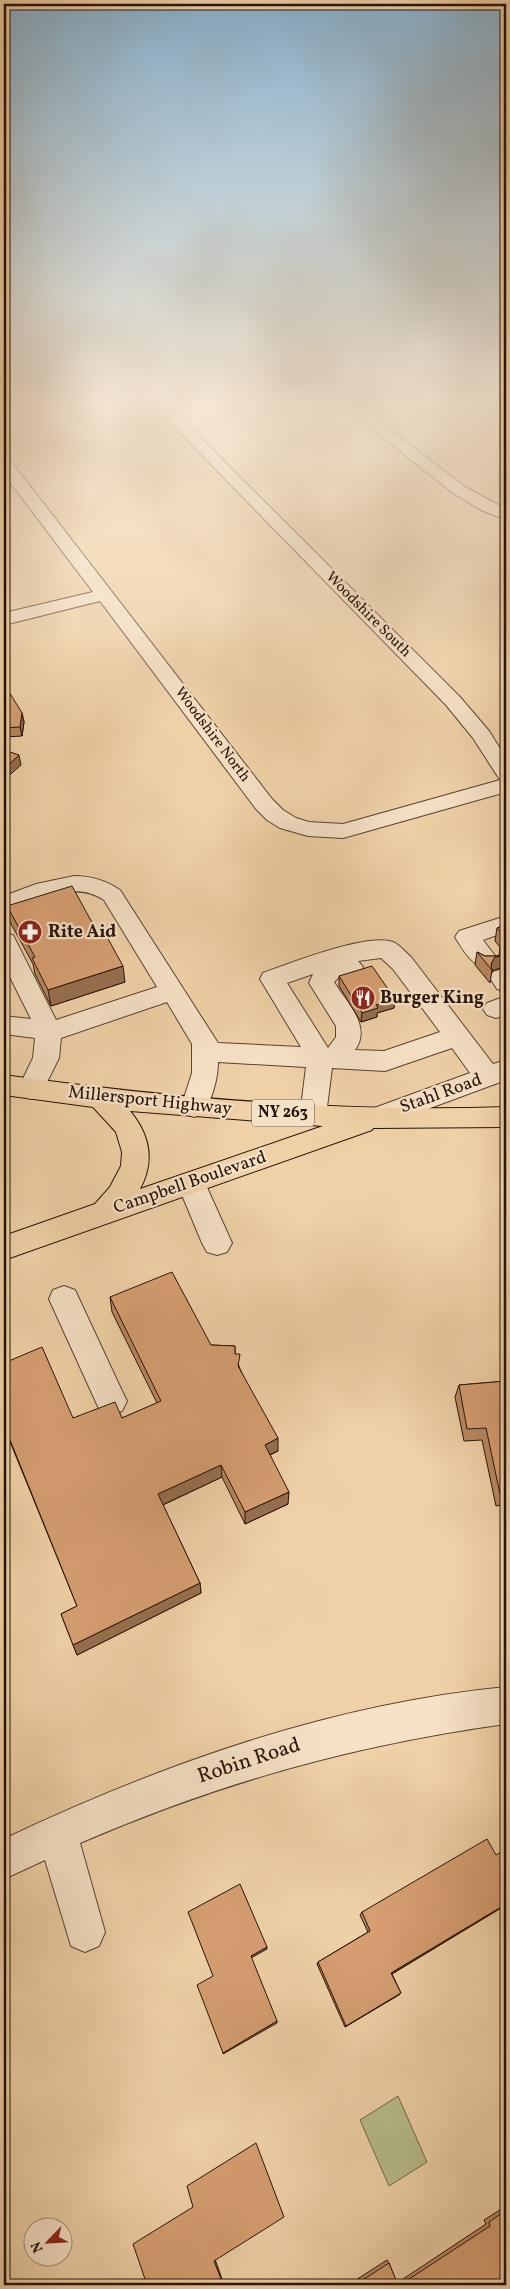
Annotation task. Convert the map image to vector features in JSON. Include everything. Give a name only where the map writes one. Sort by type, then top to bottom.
[{"type":"main road","name":"Millersport Highway","points":[[4,1085],[194,1107],[314,1115],[376,1118],[506,1117]]},
{"type":"main road","points":[[99,1096],[127,1125],[137,1155],[136,1166],[128,1187],[104,1213]]},
{"type":"main road","name":"Campbell Boulevard","points":[[4,1248],[376,1118]]},
{"type":"street","name":"Woodshire North","points":[[38,508],[274,815],[308,829],[343,831],[506,785]]},
{"type":"street","name":"Woodshire South","points":[[262,508],[453,701],[482,734],[506,775]]},
{"type":"street","points":[[491,508],[506,515]]},
{"type":"street","points":[[4,619],[104,595]]},
{"type":"street","points":[[4,904],[70,883],[86,882],[98,884],[112,895],[205,1043],[207,1052],[205,1073],[194,1107]]},
{"type":"street","points":[[499,974],[467,937],[506,924]]},
{"type":"street","points":[[4,941],[49,1030],[46,1058],[31,1089]]},
{"type":"street","points":[[328,1057],[272,979],[342,954],[366,949],[387,949],[402,963],[456,1038],[497,1074]]},
{"type":"street","points":[[314,1115],[328,1057],[349,1039],[349,1025],[335,1002],[325,992],[321,983],[322,976],[336,968],[402,963]]},
{"type":"street","points":[[4,1025],[49,1030],[64,1028],[172,991]]},
{"type":"street","points":[[207,1052],[385,1061],[456,1038]]},
{"type":"street","name":"Stahl Road","points":[[376,1118],[497,1074]]},
{"type":"street","points":[[190,1183],[217,1243]]},
{"type":"street","points":[[64,1299],[110,1401]]},
{"type":"street","name":"Robin Road","points":[[4,1859],[115,1809],[272,1751],[371,1726],[455,1711],[506,1705]]},
{"type":"street","points":[[58,1834],[85,1932]]},
{"type":"green space","points":[[398,2096],[427,2162],[389,2186],[360,2120]]},
{"type":"building","points":[[8,690],[22,713],[20,727],[4,728],[4,691]]},
{"type":"building","points":[[4,750],[19,755],[4,769]]},
{"type":"building","name":"Rite Aid","points":[[72,886],[100,937],[106,935],[123,966],[48,990],[32,958],[35,957],[7,906]]},
{"type":"building","points":[[506,925],[506,938],[497,928]]},
{"type":"building","points":[[506,942],[506,955],[495,957],[491,964],[492,970],[477,952],[485,956],[499,956],[503,949],[501,944]]},
{"type":"building","points":[[372,966],[395,999],[376,1005],[378,1008],[362,1013],[339,976]]},
{"type":"building","points":[[172,1272],[211,1345],[235,1346],[235,1354],[240,1354],[238,1366],[278,1438],[265,1445],[289,1492],[245,1512],[221,1465],[158,1494],[200,1583],[73,1645],[61,1614],[77,1606],[4,1425],[4,1363],[42,1347],[73,1418],[115,1402],[122,1418],[161,1401],[110,1297]]},
{"type":"building","points":[[506,1381],[506,1501],[505,1494],[500,1494],[486,1428],[467,1429],[459,1385]]},
{"type":"building","points":[[487,1839],[496,1855],[506,1849],[506,1904],[391,1973],[401,1993],[346,2026],[318,1962],[370,1931],[362,1912]]},
{"type":"building","points":[[240,1884],[267,1947],[251,1956],[277,2021],[223,2053],[197,1985],[213,1976],[188,1912]]},
{"type":"building","points":[[256,2143],[284,2217],[214,2261],[223,2284],[221,2285],[147,2285],[133,2244],[193,2207],[187,2186]]},
{"type":"building","points":[[506,2210],[506,2285],[400,2285],[490,2226],[489,2222]]},
{"type":"building","points":[[389,2263],[398,2285],[355,2285]]},
{"type":"place","name":"Rite Aid","points":[[30,932]]},
{"type":"place","name":"Burger King","points":[[363,998]]}]
